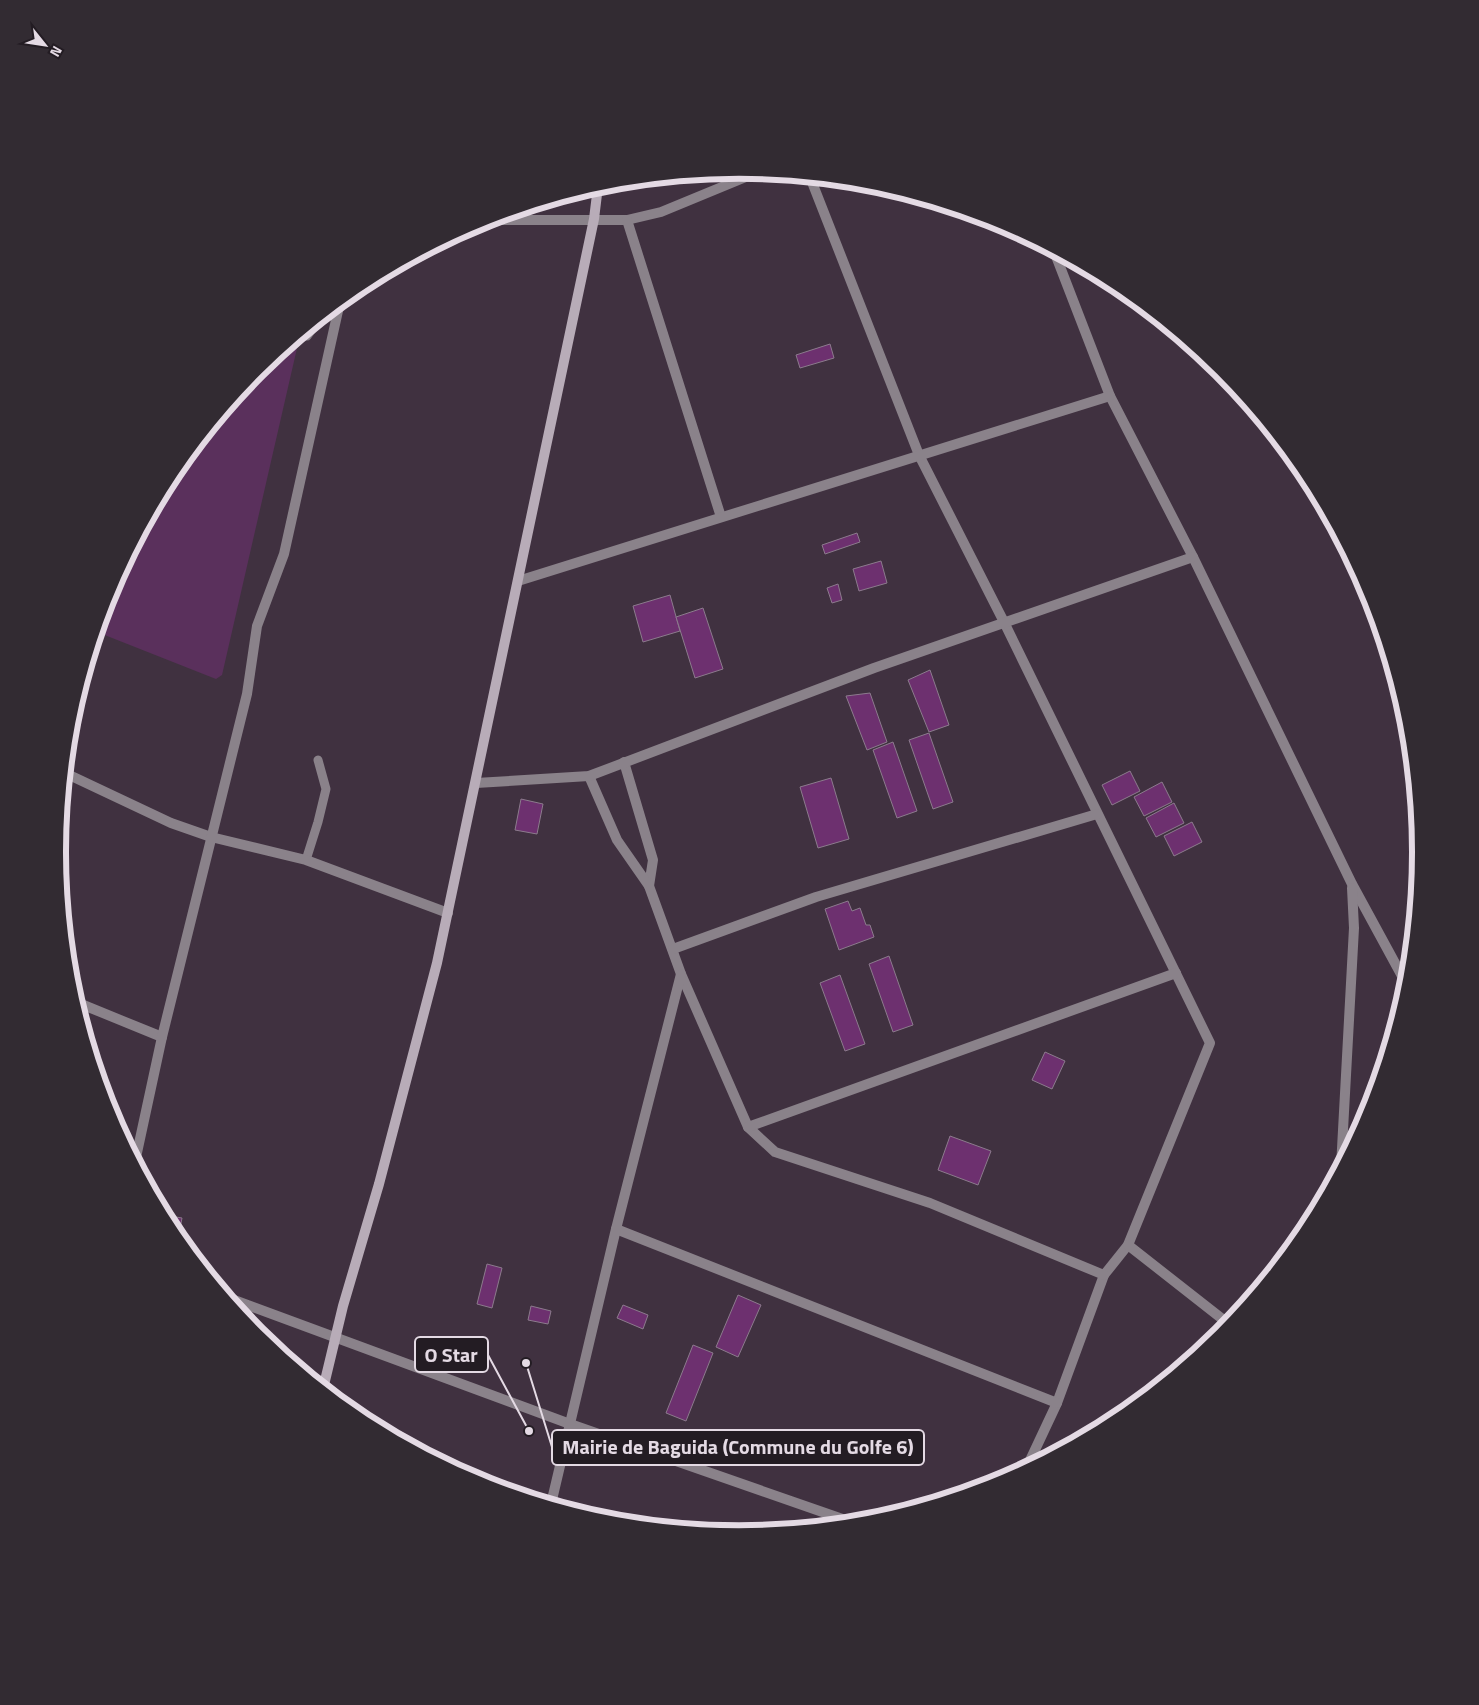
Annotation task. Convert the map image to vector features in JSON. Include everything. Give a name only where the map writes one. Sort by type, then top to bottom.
[{"type":"street","points":[[510,220],[627,220],[660,212],[741,179]]},
{"type":"street","points":[[813,184],[919,455],[1004,622],[1210,1042],[1128,1244],[1104,1275],[1057,1403],[1031,1459]]},
{"type":"street","points":[[325,1383],[379,1184],[448,913],[594,219],[597,195]]},
{"type":"street","points":[[627,220],[721,517]]},
{"type":"street","points":[[1057,259],[1110,396],[1193,557],[1352,884],[1401,975]]},
{"type":"street","points":[[137,1152],[162,1037],[210,837],[247,694],[257,626],[284,554],[299,494],[338,312]]},
{"type":"street","points":[[518,581],[1110,396]]},
{"type":"street","points":[[476,783],[589,776],[874,668],[1193,557]]},
{"type":"street","points":[[624,762],[653,860],[649,886]]},
{"type":"street","points":[[71,776],[171,822],[210,837],[306,860],[448,913]]},
{"type":"street","points":[[589,776],[617,840],[649,886],[681,974],[748,1127],[775,1152],[930,1203],[1104,1275]]},
{"type":"street","points":[[673,949],[816,897],[1098,814]]},
{"type":"street","points":[[1342,1152],[1354,928],[1352,884]]},
{"type":"street","points":[[748,1127],[1176,973]]},
{"type":"street","points":[[552,1499],[616,1229],[681,974]]},
{"type":"street","points":[[84,1005],[162,1037]]},
{"type":"street","points":[[616,1229],[1057,1403]]},
{"type":"street","points":[[1128,1244],[1224,1320]]},
{"type":"street","points":[[238,1301],[570,1424],[840,1518]]},
{"type":"lane","points":[[306,860],[326,789],[318,760]]},
{"type":"shaded area","points":[[298,345],[222,675],[216,679],[103,634],[117,595],[136,555],[156,516],[180,478],[233,409],[263,376]]},
{"type":"building","points":[[830,344],[834,358],[800,368],[796,355]]},
{"type":"building","points":[[857,533],[860,542],[825,554],[822,545]]},
{"type":"building","points":[[881,561],[887,583],[859,591],[853,569]]},
{"type":"building","points":[[838,584],[842,600],[832,603],[827,588]]},
{"type":"building","points":[[670,595],[680,631],[643,642],[633,606]]},
{"type":"building","points":[[703,608],[723,669],[695,678],[676,617]]},
{"type":"building","points":[[930,670],[949,725],[929,732],[908,680]]},
{"type":"building","points":[[870,693],[887,742],[867,750],[846,696]]},
{"type":"building","points":[[929,733],[953,802],[933,809],[909,740]]},
{"type":"building","points":[[893,742],[917,811],[897,818],[873,750]]},
{"type":"building","points":[[1130,771],[1140,791],[1112,805],[1102,785]]},
{"type":"building","points":[[831,778],[849,839],[818,848],[800,787]]},
{"type":"building","points":[[1162,782],[1172,802],[1144,816],[1134,797]]},
{"type":"building","points":[[521,799],[543,804],[537,834],[515,830]]},
{"type":"building","points":[[1174,803],[1184,823],[1156,837],[1146,818]]},
{"type":"building","points":[[1192,822],[1202,842],[1174,856],[1164,836]]},
{"type":"building","points":[[848,901],[852,911],[860,908],[866,925],[870,925],[874,937],[839,950],[825,909]]},
{"type":"building","points":[[889,956],[913,1025],[893,1032],[869,964]]},
{"type":"building","points":[[840,975],[865,1044],[845,1051],[820,983]]},
{"type":"building","points":[[1045,1052],[1065,1061],[1052,1089],[1032,1080]]},
{"type":"building","points":[[950,1136],[991,1151],[978,1185],[938,1170]]},
{"type":"building","points":[[173,1217],[182,1218],[180,1227]]},
{"type":"building","points":[[487,1264],[502,1268],[492,1308],[477,1304]]},
{"type":"building","points":[[738,1295],[761,1305],[738,1357],[716,1347]]},
{"type":"building","points":[[623,1305],[648,1315],[643,1329],[617,1318]]},
{"type":"building","points":[[531,1306],[551,1311],[548,1324],[528,1320]]},
{"type":"building","points":[[693,1345],[713,1353],[686,1421],[666,1413]]},
{"type":"place","name":"Mairie de Baguida (Commune du Golfe 6)","points":[[526,1363]]},
{"type":"place","name":"O Star","points":[[529,1431]]}]
